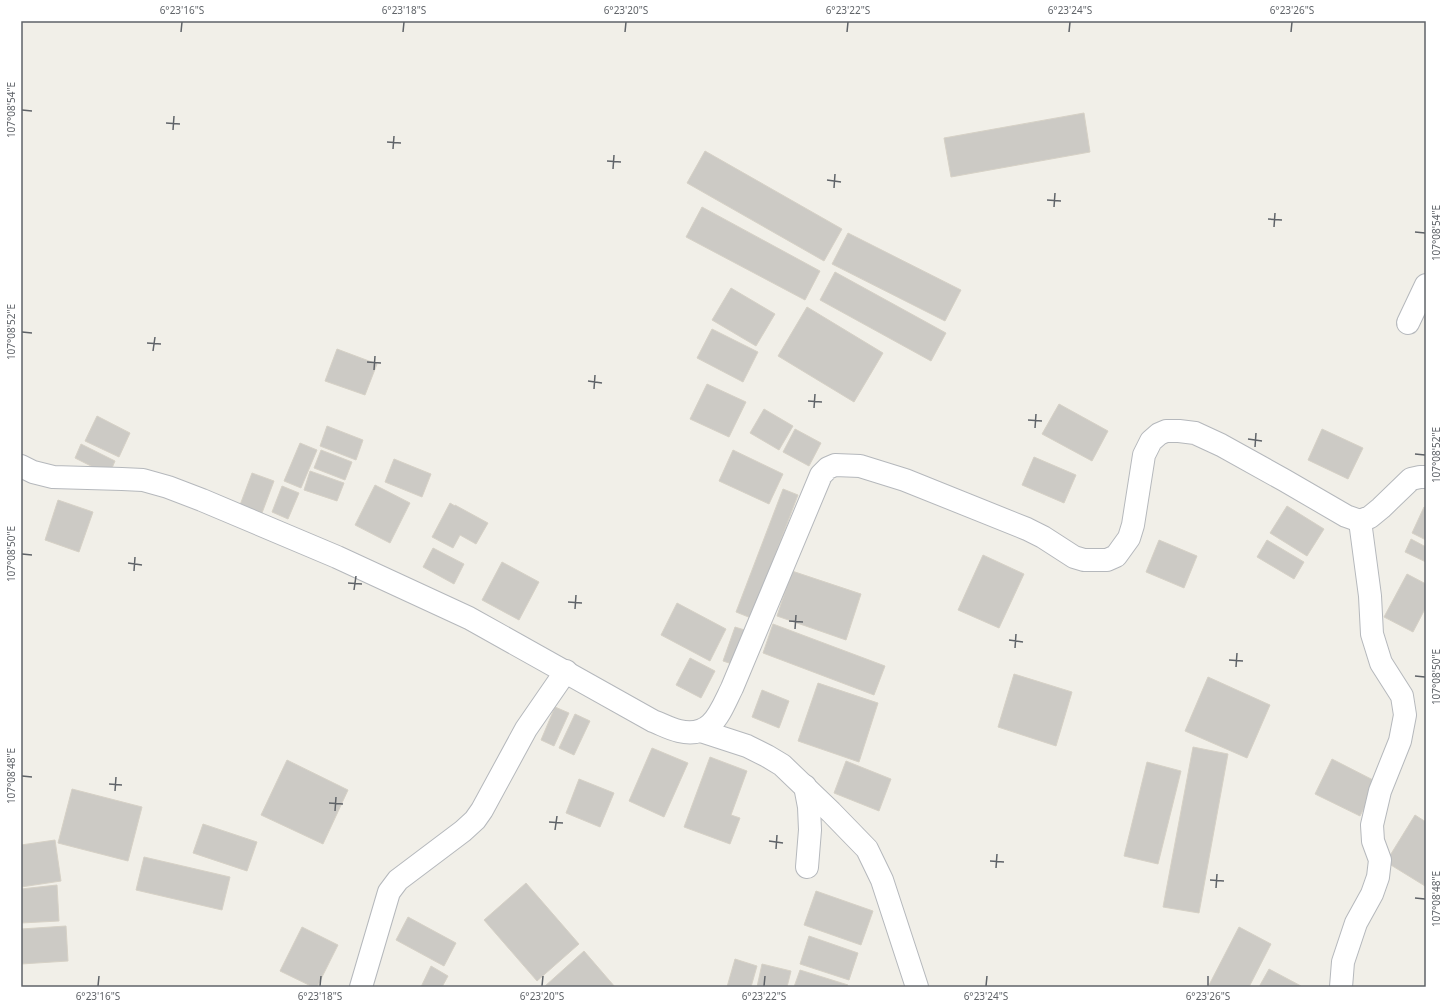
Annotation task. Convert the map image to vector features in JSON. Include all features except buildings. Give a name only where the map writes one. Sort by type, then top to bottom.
[{"type":"street","points":[[1408,323],[1426,285]]},
{"type":"street","points":[[701,732],[712,725],[720,712],[741,668],[821,475],[828,468],[835,465],[860,466],[905,480],[1027,529],[1043,537],[1074,557],[1084,560],[1107,560],[1116,556],[1129,538],[1136,512],[1144,455],[1151,442],[1159,434],[1166,431],[1195,433],[1221,445],[1346,516],[1360,520],[1370,517],[1375,513],[1411,479],[1426,477]]},
{"type":"street","points":[[21,466],[33,472],[53,477],[122,478],[143,480],[168,487],[202,500],[337,557],[469,618],[566,671],[652,721],[678,731],[701,732],[747,746],[767,756],[782,765],[805,786],[867,850],[875,863],[882,880],[917,987]]},
{"type":"street","points":[[1341,987],[1343,962],[1356,923],[1372,894],[1378,877],[1380,860],[1374,841],[1372,824],[1380,791],[1400,742],[1405,716],[1402,696],[1381,664],[1372,634],[1370,596],[1360,520]]},
{"type":"street","points":[[361,987],[389,892],[398,880],[463,831],[475,820],[482,810],[526,729],[566,671]]},
{"type":"street","points":[[805,786],[809,807],[810,830],[807,867]]}]
